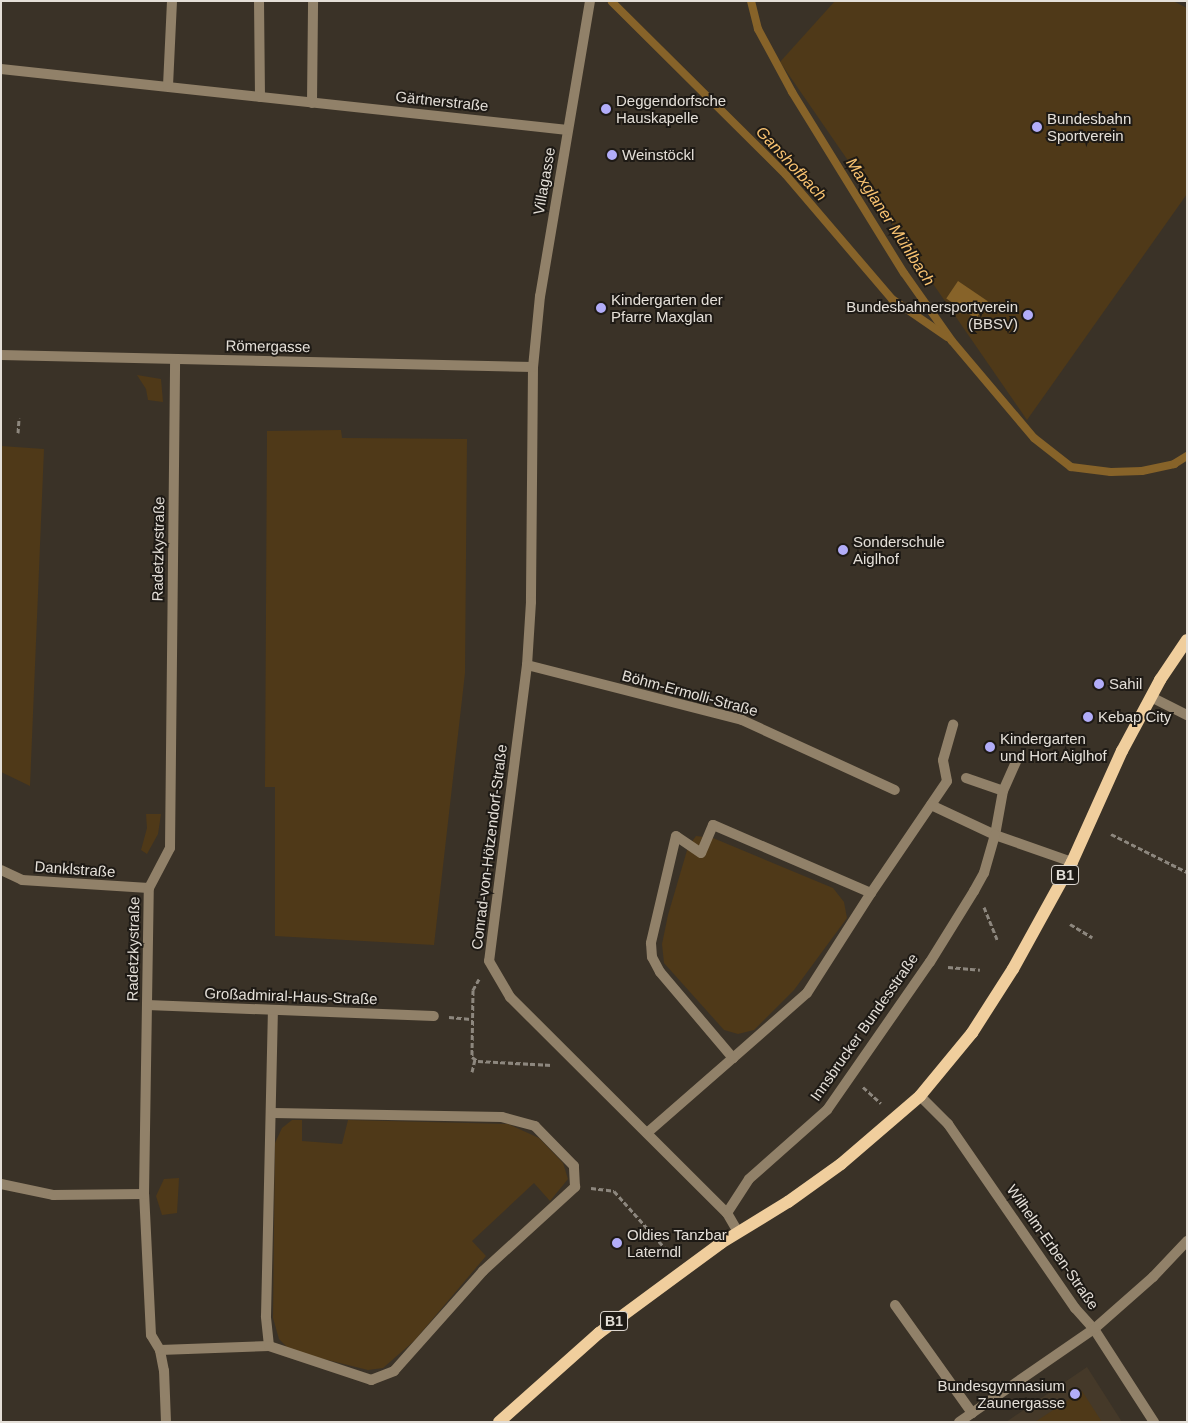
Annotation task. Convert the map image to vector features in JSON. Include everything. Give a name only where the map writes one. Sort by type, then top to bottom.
[{"type":"main road","name":"B1","points":[[499,1422],[598,1333],[738,1232],[841,1164],[920,1096],[972,1033],[998,993],[1072,862],[1122,751],[1151,697],[1187,640]]},
{"type":"street","points":[[168,86],[172,1]]},
{"type":"street","points":[[259,1],[260,97]]},
{"type":"street","points":[[312,102],[313,1]]},
{"type":"street","name":"Villagasse","points":[[533,367],[540,296],[590,1]]},
{"type":"street","name":"Gärtnerstraße","points":[[1,69],[568,130]]},
{"type":"street","name":"Römergasse","points":[[1,356],[533,367]]},
{"type":"street","name":"Radetzkystraße","points":[[166,1422],[160,1350],[151,1335],[144,1194],[149,888],[170,848],[176,359]]},
{"type":"street","name":"Conrad-von-Hötzendorf-Straße","points":[[533,367],[531,602],[527,665],[490,961],[510,997],[727,1213],[738,1232]]},
{"type":"street","name":"Böhm-Ermolli-Straße","points":[[527,665],[742,720],[895,790]]},
{"type":"street","points":[[1151,697],[1187,715]]},
{"type":"street","points":[[648,1133],[807,993],[947,781],[943,760],[953,724]]},
{"type":"street","name":"Innsbrucker Bundesstraße","points":[[727,1213],[749,1179],[827,1110],[930,962],[984,873],[995,835],[1003,790],[1018,758]]},
{"type":"street","points":[[966,778],[1003,790]]},
{"type":"street","points":[[931,805],[995,835],[1072,862]]},
{"type":"street","points":[[733,1058],[660,972],[652,957],[651,943],[676,836],[701,854],[713,824],[872,893]]},
{"type":"street","name":"Danklstraße","points":[[1,870],[22,880],[149,888]]},
{"type":"street","name":"Großadmiral-Haus-Straße","points":[[147,1005],[434,1016]]},
{"type":"street","points":[[269,1346],[266,1316],[273,1113],[273,1010]]},
{"type":"street","name":"Wilhelm-Erben-Straße","points":[[920,1096],[948,1124],[1075,1308],[1094,1329],[1154,1422]]},
{"type":"street","points":[[160,1350],[269,1346],[371,1380],[394,1371],[483,1271],[575,1187],[574,1166],[535,1126],[502,1117],[273,1113]]},
{"type":"street","points":[[1,1184],[53,1195],[144,1194]]},
{"type":"street","points":[[959,1422],[1094,1329],[1152,1277],[1187,1240]]},
{"type":"street","points":[[895,1305],[972,1413]]},
{"type":"path","points":[[18,433],[19,418]]},
{"type":"path","points":[[1111,834],[1187,872]]},
{"type":"path","points":[[983,904],[997,939]]},
{"type":"path","points":[[1070,924],[1092,938]]},
{"type":"path","points":[[472,1072],[475,1059],[471,1019],[473,990],[490,961]]},
{"type":"path","points":[[940,966],[980,970]]},
{"type":"path","points":[[475,1059],[562,1065],[570,1057]]},
{"type":"path","points":[[858,1083],[881,1103]]},
{"type":"path","points":[[575,1187],[614,1191],[665,1248]]},
{"type":"shaded area","name":"Bundesbahnersportverein (BBSV)","points":[[835,1],[1173,1],[1187,8],[1187,194],[1027,420],[780,62]]},
{"type":"shaded area","points":[[958,281],[988,301],[976,319],[946,298]]},
{"type":"shaded area","points":[[137,375],[161,379],[163,402],[148,400],[146,389]]},
{"type":"shaded area","points":[[341,430],[342,438],[467,439],[465,673],[434,945],[275,936],[275,787],[265,787],[267,431]]},
{"type":"shaded area","points":[[1,446],[44,449],[30,786],[1,772]]},
{"type":"shaded area","points":[[146,814],[161,814],[158,834],[147,854],[141,850],[147,828]]},
{"type":"shaded area","points":[[696,836],[713,838],[833,888],[844,902],[847,918],[794,990],[754,1030],[738,1034],[724,1030],[664,963],[662,944],[668,915],[688,847]]},
{"type":"shaded area","points":[[292,1120],[302,1120],[302,1141],[342,1144],[348,1120],[508,1124],[539,1138],[563,1163],[568,1179],[550,1201],[534,1183],[472,1241],[486,1256],[414,1341],[383,1368],[368,1370],[291,1351],[279,1339],[273,1318],[275,1143],[282,1128]]},
{"type":"shaded area","points":[[179,1178],[177,1213],[162,1215],[156,1196],[164,1179]]},
{"type":"shaded area","name":"Bundesgymnasium Zaunergasse","points":[[1087,1367],[1122,1422],[1006,1422]]},
{"type":"shaded area","points":[[1082,1391],[1102,1422],[1035,1422]]},
{"type":"waterway","name":"Maxglaner Mühlbach","points":[[751,1],[758,29],[792,92],[904,273],[952,341],[1034,438],[1071,467],[1111,472],[1142,471],[1174,464],[1187,456]]},
{"type":"waterway","name":"Ganshofbach","points":[[612,2],[786,175],[892,299],[947,337]]},
{"type":"place","name":"Deggendorfsche Hauskapelle","points":[[606,109]]},
{"type":"place","name":"Bundesbahn Sportverein","points":[[1037,127]]},
{"type":"place","name":"Weinstöckl","points":[[612,155]]},
{"type":"place","name":"Kindergarten der Pfarre Maxglan","points":[[601,308]]},
{"type":"place","name":"Bundesbahnersportverein (BBSV)","points":[[1028,315]]},
{"type":"place","name":"Sonderschule Aiglhof","points":[[843,550]]},
{"type":"place","name":"Sahil","points":[[1099,684]]},
{"type":"place","name":"Kebap City","points":[[1088,717]]},
{"type":"place","name":"Kindergarten und Hort Aiglhof","points":[[990,747]]},
{"type":"place","name":"Oldies Tanzbar Laterndl","points":[[617,1243]]},
{"type":"place","name":"Bundesgymnasium Zaunergasse","points":[[1075,1394]]}]
